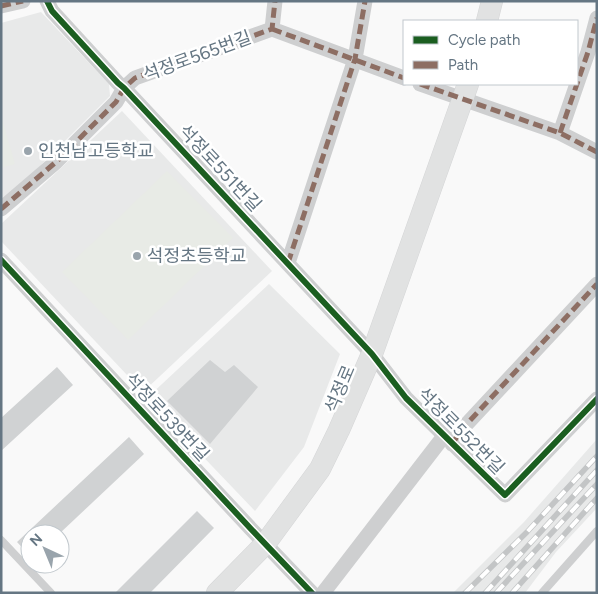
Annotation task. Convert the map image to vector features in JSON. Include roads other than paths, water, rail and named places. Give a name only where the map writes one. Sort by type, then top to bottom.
[{"type":"main road","points":[[487,20],[492,1]]},
{"type":"main road","name":"석정로","points":[[218,593],[265,544],[320,469],[372,354],[466,92]]},
{"type":"street","points":[[1,6],[22,1]]},
{"type":"street","name":"석정로551번길","points":[[47,1],[52,11],[118,83],[372,354]]},
{"type":"street","name":"석정로565번길","points":[[272,29],[275,1]]},
{"type":"street","points":[[288,263],[355,60],[365,1]]},
{"type":"street","points":[[560,133],[593,53],[597,18]]},
{"type":"street","name":"석정로565번길","points":[[124,88],[135,78],[272,29],[403,78]]},
{"type":"street","points":[[426,85],[466,92],[560,133],[597,152]]},
{"type":"street","points":[[1,209],[56,162],[116,102],[124,88]]},
{"type":"street","name":"석정로539번길","points":[[1,260],[312,593]]},
{"type":"street","name":"석정로552번길","points":[[448,440],[463,428],[597,284]]},
{"type":"street","name":"석정로552번길","points":[[372,354],[406,398],[505,495],[597,399]]},
{"type":"street","points":[[323,593],[448,440]]},
{"type":"lane","points":[[542,593],[597,531]]},
{"type":"lane","points":[[1,540],[51,593]]},
{"type":"railway","points":[[465,593],[527,532],[597,456]]},
{"type":"railway","points":[[485,593],[597,470]]},
{"type":"railway","points":[[496,593],[597,484]]},
{"type":"railway","points":[[512,593],[597,498]]},
{"type":"place","name":"인천남고등학교","points":[[28,151]]},
{"type":"place","name":"석정초등학교","points":[[137,256]]}]
